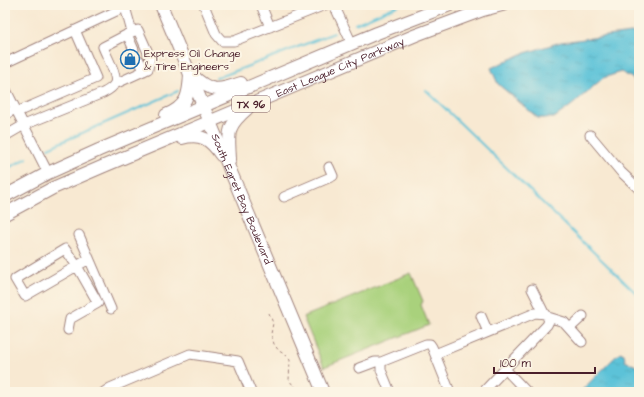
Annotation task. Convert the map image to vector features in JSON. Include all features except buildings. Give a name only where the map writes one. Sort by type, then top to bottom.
[{"type":"main road","name":"South Egret Bay Boulevard","points":[[161,5],[211,121],[323,392]]},
{"type":"main road","name":"East League City Parkway","points":[[5,196],[48,173],[99,150],[205,107],[352,44],[450,5]]},
{"type":"main road","name":"East League City Parkway","points":[[5,214],[53,188],[155,144],[416,35],[469,15],[502,5]]},
{"type":"main road","points":[[190,73],[207,86],[222,90],[251,80],[282,73]]},
{"type":"main road","points":[[99,150],[112,139],[177,110],[184,103],[188,95],[190,73]]},
{"type":"main road","points":[[230,167],[229,139],[232,125],[235,119],[255,102]]},
{"type":"main road","points":[[155,144],[197,136],[207,140],[215,146],[230,167]]},
{"type":"street","points":[[204,5],[216,34],[222,41],[234,42],[325,5]]},
{"type":"street","points":[[261,5],[270,27]]},
{"type":"street","points":[[334,5],[352,44]]},
{"type":"street","points":[[5,63],[125,6],[134,50]]},
{"type":"street","points":[[75,30],[103,93]]},
{"type":"street","points":[[5,136],[24,126],[103,93],[115,84],[148,69],[150,57],[138,30],[103,47],[115,77],[115,84]]},
{"type":"street","points":[[139,60],[144,71]]},
{"type":"street","points":[[5,115],[96,78]]},
{"type":"street","points":[[5,88],[48,173]]},
{"type":"street","points":[[590,135],[621,172],[639,189]]},
{"type":"street","points":[[284,197],[334,176],[329,166]]},
{"type":"street","points":[[79,235],[111,309]]},
{"type":"street","points":[[68,330],[70,318],[98,303],[78,266],[65,249],[15,279],[25,296],[78,266],[89,259]]},
{"type":"street","points":[[483,392],[547,326],[546,315],[532,289]]},
{"type":"street","points":[[435,354],[535,313],[546,315],[564,322],[582,342]]},
{"type":"street","points":[[481,316],[488,332]]},
{"type":"street","points":[[570,328],[583,316]]},
{"type":"street","points":[[359,368],[376,362],[381,362],[426,344],[430,344],[450,392]]},
{"type":"street","points":[[109,391],[190,354],[238,361],[251,392]]},
{"type":"street","points":[[381,362],[381,370],[390,392]]},
{"type":"street","points":[[505,369],[527,392]]},
{"type":"path","points":[[269,313],[273,323],[271,334],[274,344],[279,351],[286,355],[290,360],[289,380],[301,392]]},
{"type":"green space","points":[[411,273],[423,301],[421,305],[429,325],[324,367],[303,317]]},
{"type":"water","points":[[639,32],[639,88],[632,78],[621,72],[603,78],[572,105],[554,118],[538,118],[498,84],[491,68],[522,54],[561,42]]},
{"type":"water","points":[[620,352],[624,354],[625,361],[636,366],[639,370],[639,392],[580,392]]},
{"type":"waterway","points":[[355,24],[399,5]]},
{"type":"waterway","points":[[216,77],[225,75],[334,33]]},
{"type":"waterway","points":[[426,90],[639,296]]},
{"type":"waterway","points":[[48,148],[178,91]]},
{"type":"waterway","points":[[5,170],[27,158]]},
{"type":"place","name":"Express Oil Change & Tire Engineers","points":[[130,59]]}]
